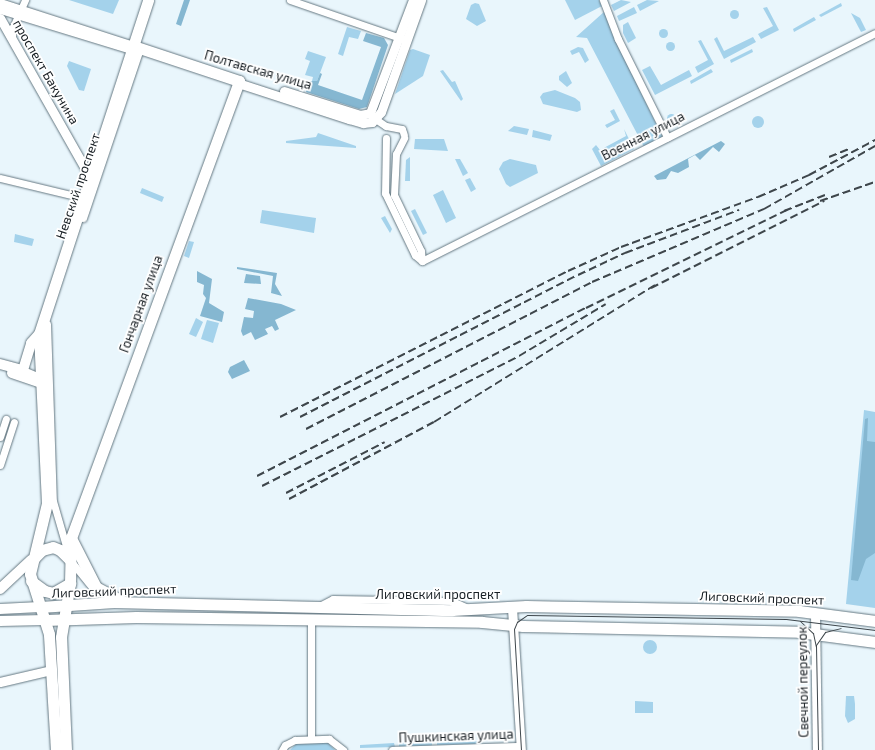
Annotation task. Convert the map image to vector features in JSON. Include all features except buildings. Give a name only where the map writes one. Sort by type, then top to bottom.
[{"type":"main road","name":"Невский проспект","points":[[56,750],[49,634],[46,620],[31,581],[31,560],[47,503],[43,381],[39,334],[135,49],[148,0]]},
{"type":"main road","name":"Невский проспект","points":[[135,49],[155,0]]},
{"type":"main road","name":"Полтавская улица","points":[[135,49],[239,82]]},
{"type":"main road","name":"Гончарная улица","points":[[70,560],[71,538],[239,82]]},
{"type":"main road","name":"Невский проспект","points":[[23,370],[31,343],[39,334]]},
{"type":"main road","points":[[0,364],[23,370]]},
{"type":"main road","points":[[0,370],[43,381]]},
{"type":"main road","points":[[71,538],[96,587],[120,602]]},
{"type":"main road","points":[[0,589],[42,550],[53,547],[60,550],[70,560]]},
{"type":"main road","name":"Невский проспект","points":[[66,750],[61,637],[70,582],[70,560]]},
{"type":"main road","points":[[31,581],[50,593],[59,592],[70,582]]},
{"type":"main road","name":"Лиговский проспект","points":[[0,609],[120,602],[321,605],[452,610],[468,608],[510,614],[815,633],[875,642]]},
{"type":"main road","points":[[214,604],[214,618]]},
{"type":"main road","points":[[46,620],[66,605]]},
{"type":"main road","name":"Лиговский проспект","points":[[0,621],[214,618],[499,623],[510,614],[815,613],[875,621]]},
{"type":"street","points":[[12,36],[12,27],[25,0]]},
{"type":"street","points":[[290,0],[403,38]]},
{"type":"street","points":[[376,120],[382,110],[413,0]]},
{"type":"street","points":[[421,0],[374,106],[368,114],[386,126],[399,127],[404,137],[396,154],[394,195],[421,251],[422,261]]},
{"type":"street","points":[[604,0],[618,39],[667,137]]},
{"type":"street","name":"Полтавская улица","points":[[0,3],[20,12],[135,49]]},
{"type":"street","name":"Полтавская улица","points":[[0,10],[20,12]]},
{"type":"street","name":"проспект Бакунина","points":[[0,18],[12,36],[85,168],[94,174]]},
{"type":"street","name":"Военная улица","points":[[422,261],[875,33]]},
{"type":"street","name":"Полтавская улица","points":[[239,82],[253,81],[360,115],[368,114]]},
{"type":"street","name":"Полтавская улица","points":[[239,82],[363,123],[376,120]]},
{"type":"street","points":[[386,126],[384,190],[415,255],[422,261]]},
{"type":"street","name":"Невский проспект","points":[[70,560],[53,501],[43,381],[46,325],[94,174]]},
{"type":"street","points":[[0,178],[84,198]]},
{"type":"street","points":[[23,370],[43,381]]},
{"type":"street","points":[[0,437],[6,419]]},
{"type":"street","points":[[0,465],[14,422]]},
{"type":"street","points":[[70,560],[93,590],[120,602]]},
{"type":"street","name":"Свечной переулок","points":[[815,613],[817,750]]},
{"type":"street","points":[[510,614],[521,748]]},
{"type":"street","points":[[311,619],[312,739]]},
{"type":"street","points":[[0,682],[51,670]]},
{"type":"street","points":[[282,750],[290,742],[312,739],[329,739],[340,749]]},
{"type":"street","name":"Пушкинская улица","points":[[392,750],[521,748]]},
{"type":"shaded area","points":[[69,0],[119,0],[113,14]]},
{"type":"shaded area","points":[[184,0],[190,0],[181,26],[176,24]]},
{"type":"shaded area","points":[[565,0],[599,0],[602,6],[575,20]]},
{"type":"shaded area","points":[[621,0],[631,2],[614,11],[611,5]]},
{"type":"shaded area","points":[[647,0],[659,1],[640,11],[637,5]]},
{"type":"shaded area","points":[[475,3],[479,4],[486,21],[477,26],[466,19],[471,5]]},
{"type":"shaded area","points":[[841,3],[842,6],[821,17],[819,15]]},
{"type":"shaded area","points":[[634,7],[637,13],[619,21],[617,16]]},
{"type":"shaded area","points":[[767,7],[779,30],[761,39],[758,34],[773,26],[763,8]]},
{"type":"shaded area","points":[[734,9],[739,14],[734,19],[729,14]]},
{"type":"shaded area","points":[[605,11],[614,37],[663,138],[644,147],[587,38],[576,37]]},
{"type":"shaded area","points":[[851,13],[860,18],[866,30],[861,32]]},
{"type":"shaded area","points":[[814,17],[816,20],[794,32],[793,29]]},
{"type":"shaded area","points":[[628,22],[636,38],[628,43],[623,33],[623,25]]},
{"type":"shaded area","points":[[347,27],[361,31],[358,39],[349,37],[343,56],[338,54]]},
{"type":"shaded area","points":[[663,28],[668,33],[663,38],[658,33]]},
{"type":"shaded area","points":[[366,33],[384,38],[388,45],[367,107],[359,109],[306,92],[309,81],[317,81],[320,73],[322,74],[318,85],[362,100],[381,47],[363,41]]},
{"type":"shaded area","points":[[717,37],[724,51],[753,37],[756,42],[724,59],[714,39]]},
{"type":"shaded area","points":[[701,40],[714,64],[698,73],[695,67],[708,60],[698,41]]},
{"type":"shaded area","points":[[670,41],[675,46],[670,51],[665,46]]},
{"type":"shaded area","points":[[578,47],[583,48],[589,60],[585,63],[579,52],[572,55],[570,51]]},
{"type":"shaded area","points":[[413,49],[430,55],[423,76],[395,94],[410,50]]},
{"type":"shaded area","points":[[752,49],[753,52],[731,63],[730,60]]},
{"type":"shaded area","points":[[308,51],[326,57],[317,81],[312,81],[313,77],[305,75],[310,61],[305,59]]},
{"type":"shaded area","points":[[69,61],[91,69],[84,91],[79,90],[67,66]]},
{"type":"shaded area","points":[[650,66],[661,85],[689,70],[692,76],[655,95],[642,70]]},
{"type":"shaded area","points":[[711,69],[713,72],[691,84],[690,81]]},
{"type":"shaded area","points":[[443,70],[452,82],[455,81],[463,99],[461,101],[440,71]]},
{"type":"shaded area","points":[[566,71],[572,83],[567,87],[559,80],[559,76]]},
{"type":"shaded area","points":[[555,90],[575,98],[580,102],[581,110],[577,112],[543,104],[540,97],[543,93]]},
{"type":"shaded area","points":[[614,109],[620,121],[607,128],[605,125],[615,120],[610,111]]},
{"type":"shaded area","points":[[671,113],[676,118],[671,123],[666,118]]},
{"type":"shaded area","points":[[758,116],[762,118],[764,122],[762,126],[758,128],[754,126],[752,122],[754,118]]},
{"type":"shaded area","points":[[514,126],[529,129],[527,135],[508,131]]},
{"type":"shaded area","points":[[624,129],[634,149],[601,166],[592,149],[596,145],[600,150],[626,136]]},
{"type":"shaded area","points":[[533,130],[552,135],[550,141],[532,137]]},
{"type":"shaded area","points":[[318,133],[356,146],[356,148],[286,143],[286,141],[316,137]]},
{"type":"shaded area","points":[[415,139],[444,139],[448,151],[414,149]]},
{"type":"shaded area","points":[[721,141],[725,144],[719,152],[713,147],[700,160],[695,155],[688,159],[689,167],[678,173],[671,171],[666,179],[657,180],[654,176]]},
{"type":"shaded area","points":[[410,157],[410,181],[405,181],[406,160]]},
{"type":"shaded area","points":[[455,159],[460,159],[468,173],[463,176]]},
{"type":"shaded area","points":[[510,159],[536,165],[538,173],[510,187],[506,184],[499,169],[503,162]]},
{"type":"shaded area","points":[[470,178],[476,189],[471,192],[465,180]]},
{"type":"shaded area","points":[[142,188],[164,197],[162,202],[140,193]]},
{"type":"shaded area","points":[[443,190],[456,218],[446,223],[433,195]]},
{"type":"shaded area","points":[[415,209],[427,233],[423,235],[411,211]]},
{"type":"shaded area","points":[[262,210],[316,218],[314,233],[260,223]]},
{"type":"shaded area","points":[[385,216],[392,229],[390,233],[381,218]]},
{"type":"shaded area","points":[[15,234],[34,239],[32,246],[14,242]]},
{"type":"shaded area","points":[[189,241],[194,242],[189,258],[184,256]]},
{"type":"shaded area","points":[[237,267],[277,273],[275,284],[282,296],[271,293],[273,276],[237,269]]},
{"type":"shaded area","points":[[197,271],[212,279],[209,303],[224,312],[222,322],[200,316],[206,298],[203,294],[204,285],[197,282]]},
{"type":"shaded area","points":[[246,274],[260,276],[261,284],[244,283]]},
{"type":"shaded area","points":[[248,298],[281,304],[296,310],[275,320],[279,329],[275,331],[272,326],[265,329],[268,334],[255,340],[251,332],[243,336],[241,331],[244,317],[253,318],[254,311],[245,309]]},
{"type":"shaded area","points":[[196,318],[203,322],[196,337],[189,334]]},
{"type":"shaded area","points":[[207,320],[219,323],[213,343],[201,339]]},
{"type":"shaded area","points":[[244,360],[250,371],[232,379],[228,372],[230,367]]},
{"type":"shaded area","points":[[864,410],[875,412],[875,608],[846,604]]},
{"type":"shaded area","points":[[868,418],[867,441],[875,442],[875,553],[866,559],[858,581],[851,580],[865,419]]},
{"type":"shaded area","points":[[650,640],[655,642],[657,647],[655,652],[650,654],[645,652],[643,647],[645,642]]},
{"type":"shaded area","points":[[846,696],[854,696],[855,704],[855,719],[848,723],[845,716]]},
{"type":"shaded area","points":[[635,701],[653,702],[653,713],[635,713]]},
{"type":"shaded area","points":[[482,741],[482,744],[437,745],[437,742]]},
{"type":"shaded area","points":[[432,742],[432,746],[399,747],[399,743]]},
{"type":"shaded area","points":[[297,743],[328,743],[335,750],[290,750]]},
{"type":"shaded area","points":[[394,743],[395,747],[360,748],[360,745]]},
{"type":"tram line","points":[[521,750],[514,629],[517,622],[527,615],[786,619],[875,630]]},
{"type":"tram line","points":[[800,621],[813,633],[816,647]]},
{"type":"tram line","points":[[818,750],[816,645],[825,632],[841,628]]},
{"type":"railway","points":[[280,417],[568,271],[621,247],[758,197],[809,175],[875,140]]},
{"type":"railway","points":[[306,429],[592,282],[764,209],[875,146]]},
{"type":"railway","points":[[829,157],[849,149]]},
{"type":"railway","points":[[820,201],[875,182]]},
{"type":"railway","points":[[784,211],[825,195]]},
{"type":"railway","points":[[651,288],[824,201]]},
{"type":"railway","points":[[257,476],[586,308],[789,209]]},
{"type":"railway","points":[[300,417],[578,275],[625,253],[739,210]]},
{"type":"railway","points":[[289,499],[434,422],[655,285]]},
{"type":"railway","points":[[262,486],[519,356],[606,304]]},
{"type":"railway","points":[[286,493],[385,442]]}]
